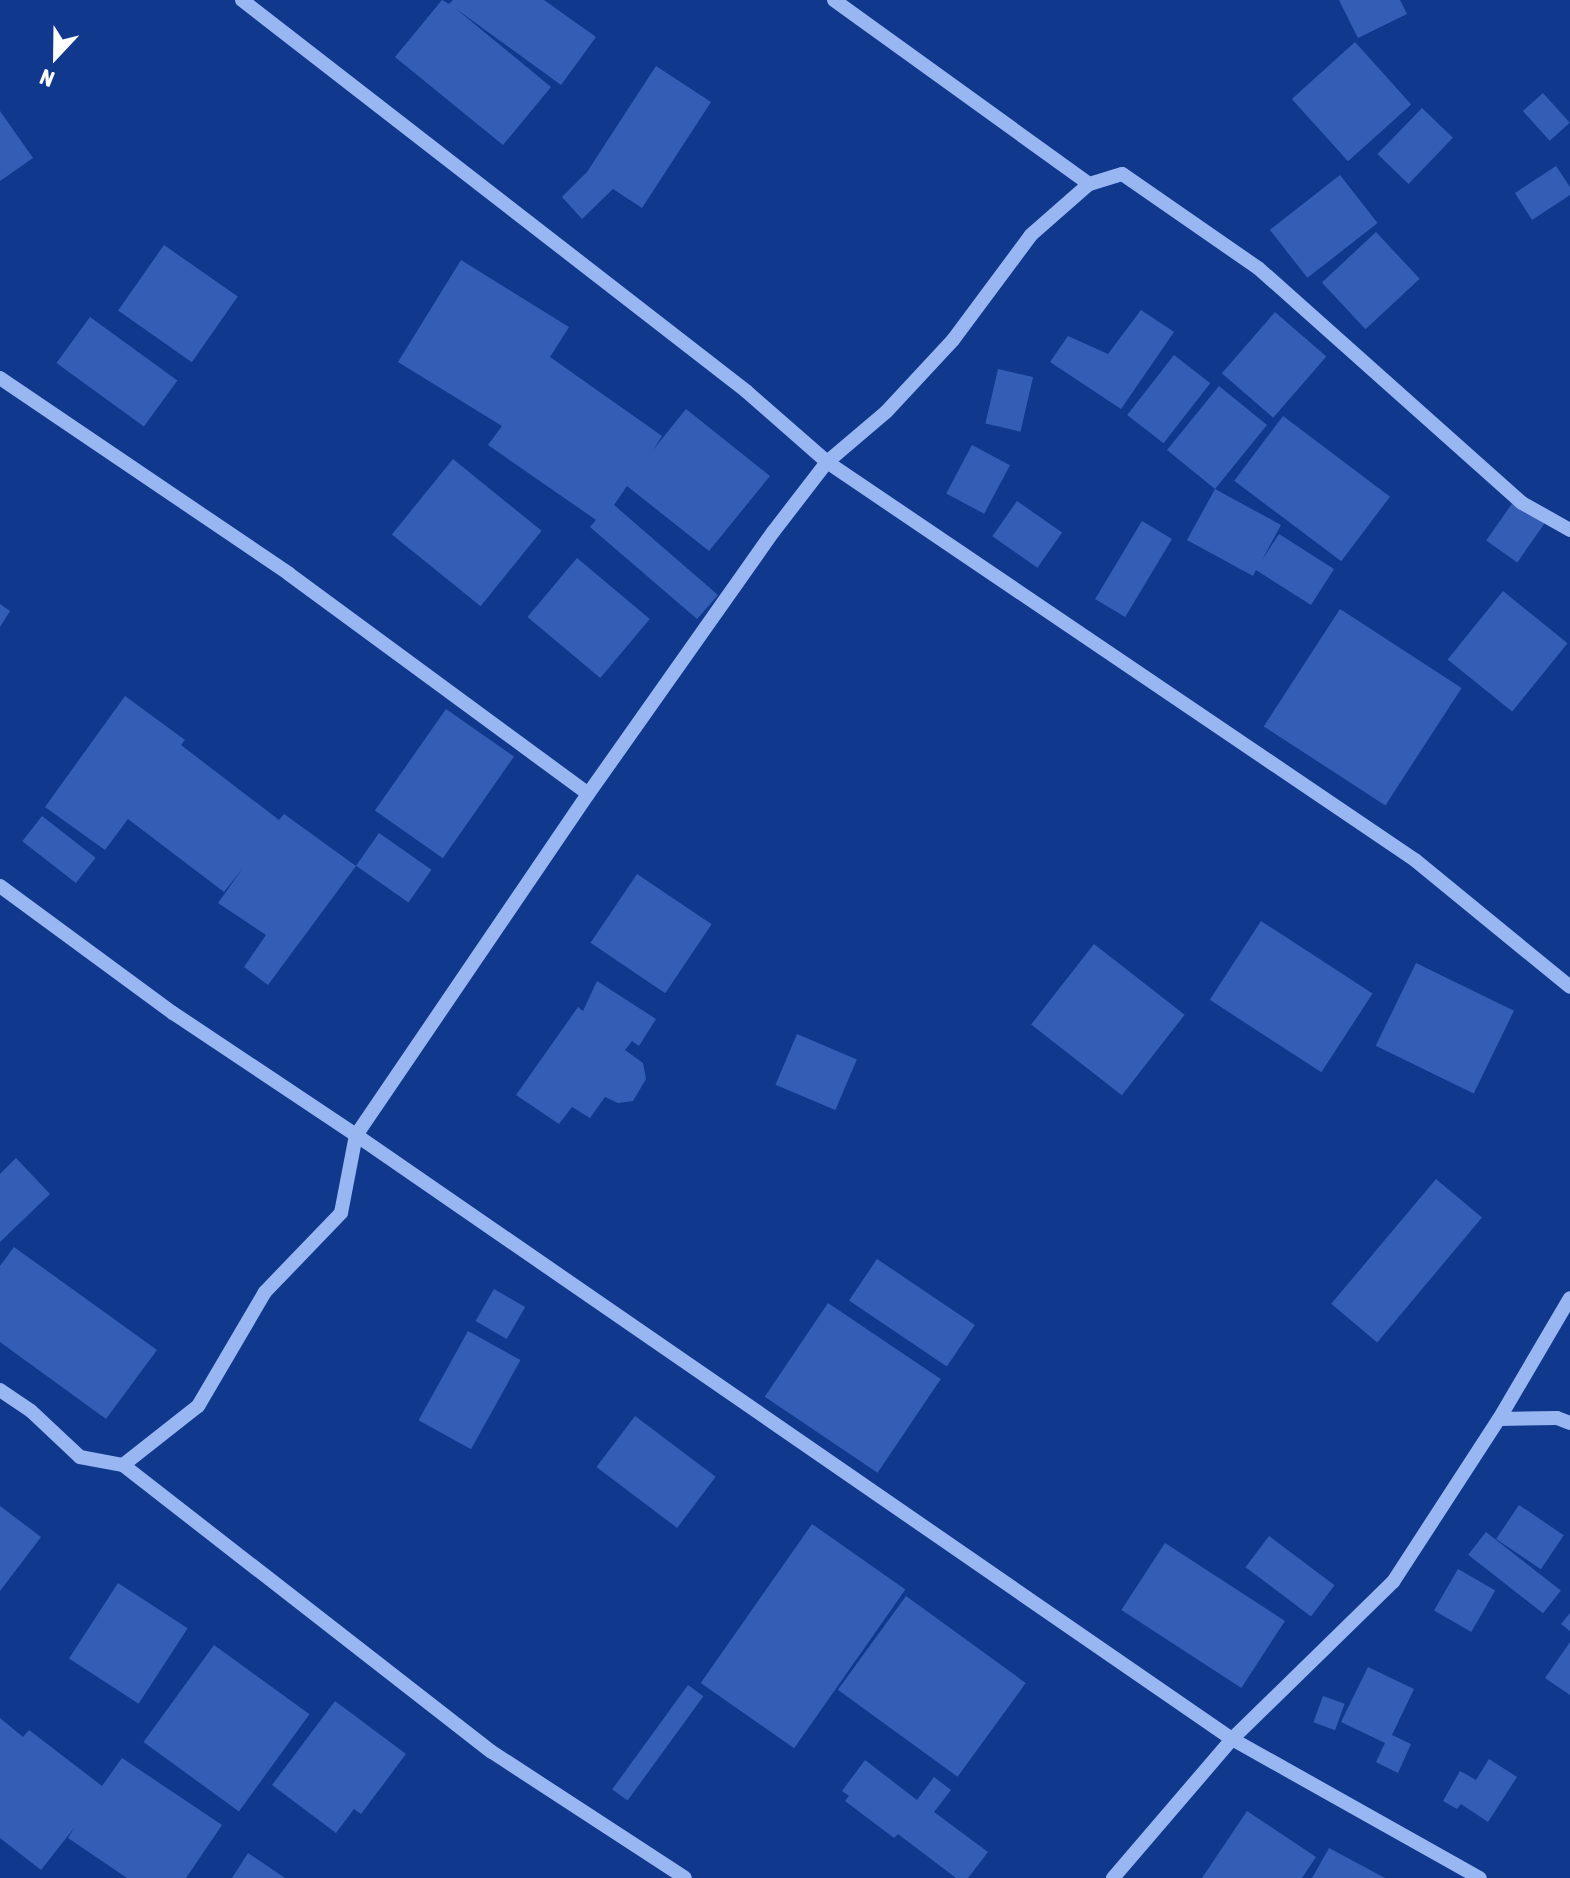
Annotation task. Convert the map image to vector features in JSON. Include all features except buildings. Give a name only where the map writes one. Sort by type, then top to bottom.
[{"type":"street","points":[[242,0],[746,391],[827,462],[1415,860],[1570,987]]},
{"type":"street","points":[[834,0],[1089,184]]},
{"type":"street","points":[[123,1465],[198,1406],[265,1292],[341,1213],[356,1135],[588,794],[773,532],[827,462],[886,412],[953,340],[1031,235],[1089,184],[1122,174],[1197,223],[1258,268],[1522,503],[1570,530]]},
{"type":"street","points":[[0,378],[289,574],[588,794]]},
{"type":"street","points":[[0,886],[173,1013],[356,1135],[1232,1739],[1480,1878]]},
{"type":"street","points":[[1113,1878],[1232,1739],[1393,1582],[1499,1419],[1570,1298]]},
{"type":"street","points":[[0,1390],[31,1411],[80,1457],[123,1465],[492,1752],[685,1878]]},
{"type":"street","points":[[1499,1419],[1557,1418],[1570,1423]]}]
